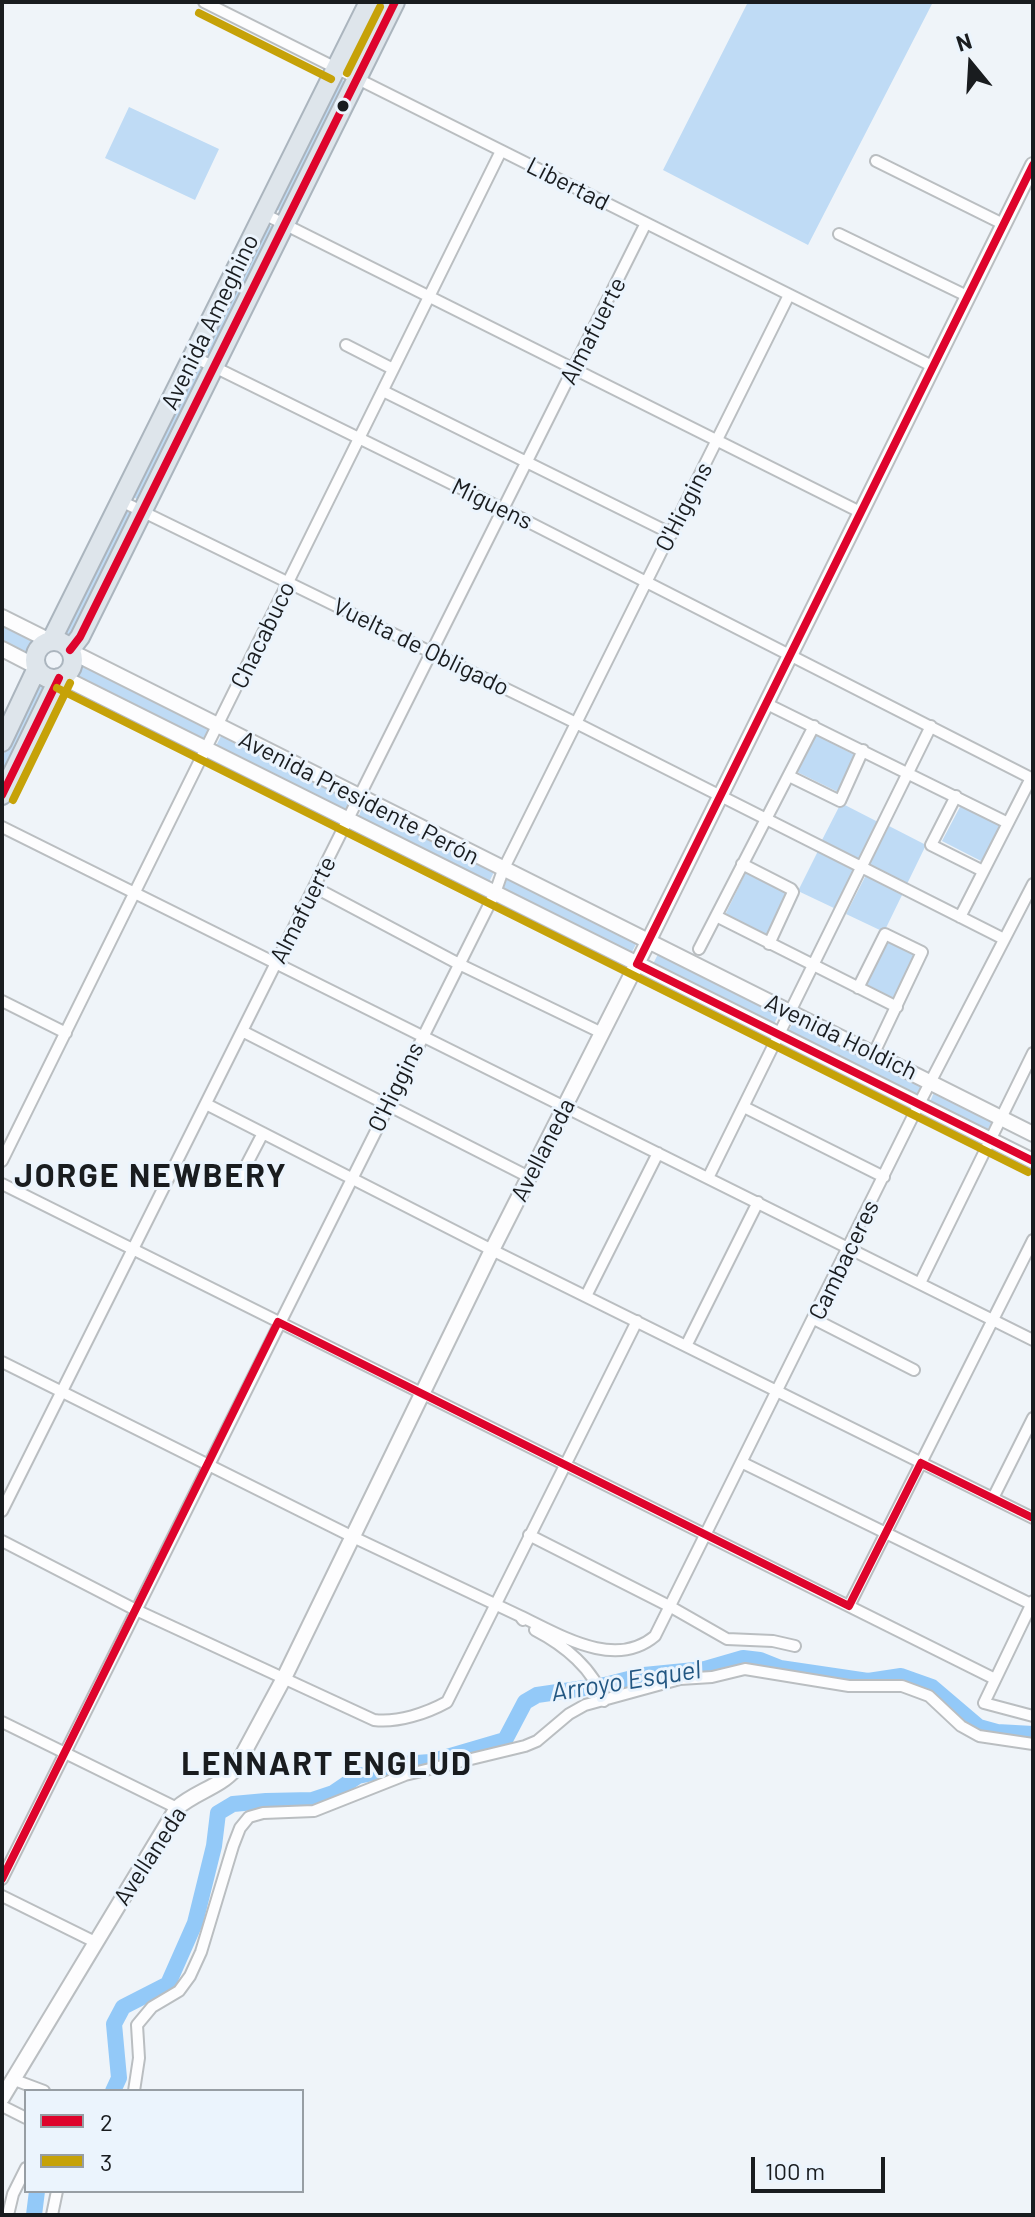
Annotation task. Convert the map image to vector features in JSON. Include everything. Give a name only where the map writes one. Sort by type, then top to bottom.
[{"type":"highway","name":"Avenida Ameghino","points":[[50,641],[369,2]]},
{"type":"highway","name":"Avenida Ameghino","points":[[71,651],[395,2]]},
{"type":"highway","points":[[2,742],[37,667],[37,653],[50,641],[62,642],[71,651],[73,664],[61,677],[2,795]]},
{"type":"highway","points":[[37,667],[48,677],[61,677]]},
{"type":"street","name":"Libertad","points":[[204,2],[932,366]]},
{"type":"street","name":"Chacabuco","points":[[2,1161],[501,151]]},
{"type":"street","points":[[876,161],[1003,224]]},
{"type":"street","name":"Avellaneda","points":[[2,2098],[7,2077],[177,1808],[228,1778],[284,1678],[492,1250],[1033,165]]},
{"type":"street","points":[[264,214],[860,512]]},
{"type":"street","name":"Almafuerte","points":[[2,1511],[646,223]]},
{"type":"street","points":[[839,234],[967,296]]},
{"type":"street","name":"O'Higgins","points":[[2,1879],[495,893],[503,870],[789,295]]},
{"type":"street","points":[[346,345],[393,369]]},
{"type":"street","name":"Miguens","points":[[192,356],[503,509],[1032,778]]},
{"type":"street","points":[[383,391],[672,534]]},
{"type":"street","name":"Vuelta de Obligado","points":[[121,501],[576,723],[1004,939]]},
{"type":"street","points":[[2,617],[50,641]]},
{"type":"street","points":[[2,649],[37,667]]},
{"type":"street","name":"Avenida Presidente Perón","points":[[71,651],[648,942]]},
{"type":"street","name":"Avenida Presidente Perón","points":[[61,677],[637,964]]},
{"type":"street","points":[[765,703],[1008,823]]},
{"type":"street","points":[[699,949],[814,726]]},
{"type":"street","points":[[708,1178],[931,726]]},
{"type":"street","points":[[789,776],[840,801],[863,750]]},
{"type":"street","points":[[960,917],[1032,778]]},
{"type":"street","points":[[956,796],[931,845],[983,871]]},
{"type":"street","points":[[2,827],[1033,1340]]},
{"type":"street","points":[[742,864],[793,892],[769,944]]},
{"type":"street","name":"Cambaceres","points":[[520,1616],[595,1649],[617,1651],[646,1644],[655,1636],[919,1104],[1033,884]]},
{"type":"street","points":[[314,887],[459,964],[602,1033]]},
{"type":"street","points":[[716,916],[897,1007]]},
{"type":"street","points":[[858,988],[885,934],[922,952],[874,1053]]},
{"type":"street","name":"Avenida Holdich","points":[[648,942],[1033,1134]]},
{"type":"street","name":"Avenida Holdich","points":[[637,964],[1033,1161]]},
{"type":"street","points":[[2,1001],[66,1033]]},
{"type":"street","points":[[242,1031],[529,1177]]},
{"type":"street","points":[[920,1283],[1033,1053]]},
{"type":"street","points":[[206,1104],[492,1250],[1033,1518]]},
{"type":"street","points":[[744,1107],[884,1177]]},
{"type":"street","points":[[239,1179],[263,1133]]},
{"type":"street","points":[[586,1296],[658,1153]]},
{"type":"street","points":[[2,1184],[995,1679]]},
{"type":"street","points":[[686,1346],[758,1202]]},
{"type":"street","points":[[849,1606],[1032,1245]]},
{"type":"street","points":[[814,1319],[914,1370]]},
{"type":"street","points":[[2,1541],[136,1610],[374,1720],[386,1721],[433,1709],[447,1702],[637,1321]]},
{"type":"street","points":[[2,1362],[353,1537],[520,1616],[526,1626],[555,1641],[592,1677],[603,1695]]},
{"type":"street","points":[[993,1498],[1033,1418]]},
{"type":"street","points":[[743,1463],[1032,1604],[984,1703],[1033,1716]]},
{"type":"street","points":[[529,1535],[727,1639],[773,1641],[795,1646]]},
{"type":"street","points":[[134,2089],[139,2058],[137,2025],[152,2007],[179,1991],[190,1976],[201,1952],[233,1846],[240,1828],[249,1817],[263,1813],[314,1811],[405,1775],[525,1746],[603,1695],[745,1669],[849,1686],[902,1686],[929,1696],[961,1726],[979,1736],[1033,1744]]},
{"type":"street","points":[[2,1722],[177,1808]]},
{"type":"street","points":[[2,1896],[95,1942]]},
{"type":"street","points":[[7,2077],[39,2089]]},
{"type":"street","points":[[2,2106],[24,2117]]},
{"type":"street","points":[[8,2215],[13,2194],[24,2172]]},
{"type":"street","points":[[52,2215],[57,2193]]},
{"type":"shaded area","points":[[748,2],[933,2],[808,245],[663,170]]},
{"type":"shaded area","points":[[337,78],[347,82],[284,213],[274,208]]},
{"type":"shaded area","points":[[129,107],[219,149],[195,200],[105,158]]},
{"type":"shaded area","points":[[266,224],[277,229],[213,356],[203,351]]},
{"type":"shaded area","points":[[194,365],[205,370],[141,501],[131,496]]},
{"type":"shaded area","points":[[124,507],[134,512],[71,642],[61,638]]},
{"type":"shaded area","points":[[2,625],[38,643],[32,656],[2,642]]},
{"type":"shaded area","points":[[80,663],[211,727],[205,740],[74,676]]},
{"type":"shaded area","points":[[40,678],[51,683],[2,784],[2,758]]},
{"type":"shaded area","points":[[222,734],[353,798],[346,812],[215,748]]},
{"type":"shaded area","points":[[816,735],[857,756],[838,792],[797,772]]},
{"type":"shaded area","points":[[841,803],[878,822],[858,861],[821,842]]},
{"type":"shaded area","points":[[961,805],[1002,825],[983,862],[942,841]]},
{"type":"shaded area","points":[[363,806],[495,870],[488,884],[357,820]]},
{"type":"shaded area","points":[[889,826],[926,845],[907,884],[869,865]]},
{"type":"shaded area","points":[[818,851],[855,870],[836,909],[798,891]]},
{"type":"shaded area","points":[[746,872],[790,893],[768,937],[725,915]]},
{"type":"shaded area","points":[[866,875],[903,893],[884,932],[846,914]]},
{"type":"shaded area","points":[[507,876],[638,940],[631,954],[500,890]]},
{"type":"shaded area","points":[[888,941],[917,955],[894,1002],[865,987]]},
{"type":"shaded area","points":[[659,952],[780,1012],[774,1024],[653,964]]},
{"type":"shaded area","points":[[794,1021],[925,1085],[918,1098],[787,1034]]},
{"type":"shaded area","points":[[935,1090],[993,1119],[986,1133],[929,1104]]},
{"type":"waterway","name":"Arroyo Esquel","points":[[114,2089],[119,2078],[114,2024],[123,2007],[168,1984],[195,1923],[214,1846],[218,1813],[233,1804],[312,1800],[333,1793],[358,1776],[403,1764],[430,1762],[505,1740],[525,1702],[537,1695],[605,1685],[644,1675],[705,1669],[743,1658],[760,1660],[780,1668],[868,1681],[901,1676],[932,1687],[979,1727],[997,1732],[1033,1734]]},
{"type":"waterway","name":"Arroyo Esquel","points":[[34,2215],[37,2193]]},
{"type":"transit line","name":"2","points":[[70,650],[80,637],[395,2]]},
{"type":"transit line","name":"3","points":[[347,73],[380,7]]},
{"type":"transit line","name":"3","points":[[199,13],[331,79]]},
{"type":"transit line","name":"2","points":[[637,964],[1033,165]]},
{"type":"transit line","name":"2","points":[[2,795],[59,678]]},
{"type":"transit line","name":"3","points":[[13,800],[70,683]]},
{"type":"transit line","name":"3","points":[[57,688],[1028,1172]]},
{"type":"transit line","name":"2","points":[[637,964],[1033,1161]]},
{"type":"transit line","name":"2","points":[[278,1322],[849,1606]]},
{"type":"transit line","name":"2","points":[[2,1879],[278,1322]]},
{"type":"transit line","name":"2","points":[[921,1463],[1033,1518]]},
{"type":"transit line","name":"2","points":[[849,1606],[921,1463]]},
{"type":"district","name":"JORGE NEWBERY","points":[[151,1176]]},
{"type":"district","name":"LENNART ENGLUD","points":[[327,1764]]}]
